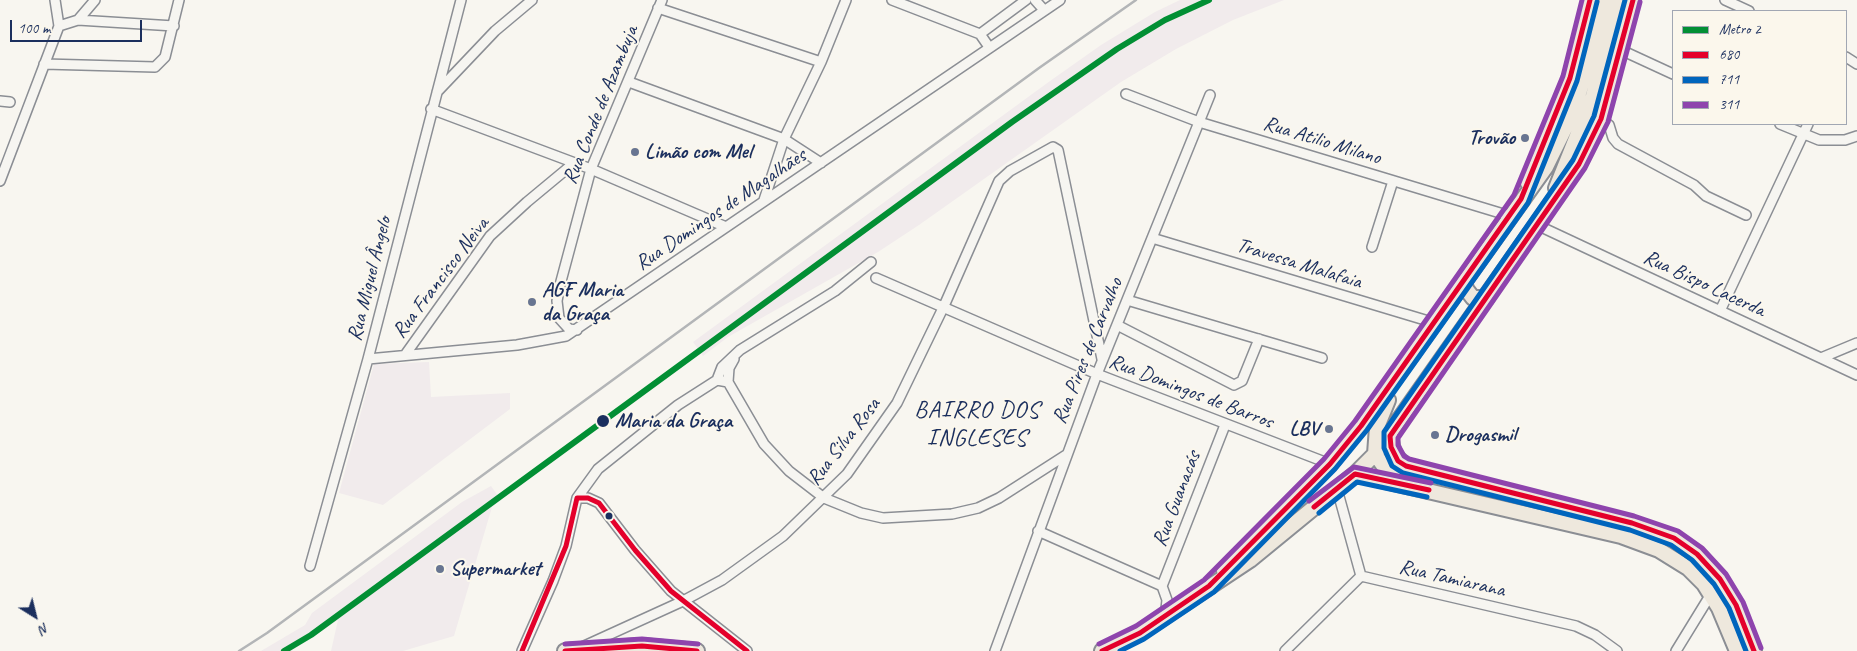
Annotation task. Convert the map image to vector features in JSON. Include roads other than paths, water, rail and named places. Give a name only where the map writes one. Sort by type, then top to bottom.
[{"type":"main road","points":[[1521,199],[1570,78],[1590,0]]},
{"type":"main road","points":[[1209,586],[1330,464],[1418,348],[1521,199],[1546,167],[1586,95],[1607,0]]},
{"type":"main road","points":[[1550,204],[1619,0]]},
{"type":"main road","points":[[1102,651],[1140,633],[1165,618],[1209,586],[1250,560],[1355,474],[1390,436],[1579,164],[1601,119],[1633,0]]},
{"type":"main road","points":[[1464,280],[1466,289],[1473,298],[1487,298]]},
{"type":"main road","points":[[1406,485],[1388,472],[1375,454],[1375,436],[1380,416],[1418,348]]},
{"type":"main road","points":[[1390,436],[1394,455],[1406,466],[1632,523],[1674,538],[1697,554],[1720,579],[1736,605],[1754,651]]},
{"type":"main road","points":[[1355,474],[1621,536],[1676,559],[1696,575],[1711,594],[1737,651]]},
{"type":"main road","points":[[565,651],[642,646],[665,650],[697,651]]},
{"type":"street","points":[[0,181],[59,26],[55,0]]},
{"type":"street","points":[[78,20],[95,0]]},
{"type":"street","points":[[44,64],[154,67],[165,57],[179,0]]},
{"type":"street","name":"Rua Miguel Ângelo","points":[[310,566],[368,360],[460,0]]},
{"type":"street","points":[[435,94],[496,31],[532,0]]},
{"type":"street","points":[[764,200],[784,139],[821,62],[846,0]]},
{"type":"street","points":[[892,0],[980,34],[989,47]]},
{"type":"street","points":[[980,34],[1026,0]]},
{"type":"street","points":[[1035,0],[1044,10]]},
{"type":"street","name":"Rua Domingos de Magalhães","points":[[368,360],[517,345],[555,339],[577,330],[764,200],[1060,0]]},
{"type":"street","points":[[1725,0],[1747,10]]},
{"type":"street","points":[[660,4],[821,62]]},
{"type":"street","name":"Rua Conde de Azambuja","points":[[577,330],[562,324],[559,318],[557,301],[591,169],[660,4]]},
{"type":"street","points":[[59,26],[78,20],[174,26]]},
{"type":"street","points":[[1621,50],[1672,74]]},
{"type":"street","points":[[629,82],[784,139],[821,163]]},
{"type":"street","name":"Rua Atilio Milano","points":[[1126,94],[1199,122],[1510,216]]},
{"type":"street","name":"Rua Pires de Carvalho","points":[[995,651],[1096,374],[1210,95]]},
{"type":"street","points":[[0,101],[10,102]]},
{"type":"street","points":[[431,109],[591,169],[726,227]]},
{"type":"street","points":[[1601,119],[1609,125],[1613,138],[1618,144],[1694,185],[1706,196],[1746,215]]},
{"type":"street","points":[[1782,125],[1803,134],[1831,141],[1857,136]]},
{"type":"street","points":[[1720,312],[1808,125]]},
{"type":"street","name":"Rua Silva Rosa","points":[[574,651],[683,601],[722,580],[783,536],[824,498],[865,451],[897,403],[944,306],[1000,181],[1010,172],[1053,147],[1058,150],[1102,360]]},
{"type":"street","name":"Rua Francisco Neiva","points":[[405,356],[490,236],[574,163]]},
{"type":"street","points":[[1372,247],[1394,181]]},
{"type":"street","name":"Rua Bispo Lacerda","points":[[1537,225],[1857,375]]},
{"type":"street","name":"Travessa Malafaia","points":[[1152,238],[1435,323]]},
{"type":"street","points":[[522,651],[553,581],[566,546],[577,498],[598,469],[678,405],[717,380],[722,367],[740,350],[836,291],[871,262]]},
{"type":"street","name":"Rua Domingos de Barros","points":[[876,278],[944,306],[1096,374],[1330,464]]},
{"type":"street","points":[[1127,300],[1322,358]]},
{"type":"street","points":[[1116,325],[1234,385],[1242,381],[1259,339]]},
{"type":"street","points":[[1821,358],[1857,343]]},
{"type":"street","points":[[740,350],[729,368],[728,382],[764,444],[789,471],[824,498],[861,513],[883,518],[952,514],[978,508],[999,498],[1066,455]]},
{"type":"street","points":[[717,380],[728,382]]},
{"type":"street","name":"Rua Guanacás","points":[[1162,586],[1225,425]]},
{"type":"street","points":[[1285,651],[1361,576],[1337,489]]},
{"type":"street","points":[[577,498],[588,498],[599,503],[655,574],[683,601],[747,651]]},
{"type":"street","points":[[1038,531],[1162,586],[1167,600],[1165,618]]},
{"type":"street","name":"Rua Tamiarana","points":[[1361,576],[1576,626],[1595,635],[1617,651]]},
{"type":"street","points":[[1676,651],[1711,594]]},
{"type":"street","points":[[1167,600],[1182,606]]},
{"type":"railway","points":[[239,651],[267,633],[1039,68],[1136,0]]},
{"type":"metro line","name":"2","points":[[284,651],[311,635],[1012,122],[1117,49],[1165,20],[1209,0]]},
{"type":"place","name":"Trovão","points":[[1525,138]]},
{"type":"place","name":"Limão com Mel","points":[[635,152]]},
{"type":"place","name":"AGF Maria da Graça","points":[[532,302]]},
{"type":"place","name":"Maria da Graça","points":[[603,421]]},
{"type":"place","name":"LBV","points":[[1329,429]]},
{"type":"place","name":"Drogasmil","points":[[1435,435]]},
{"type":"place","name":"Supermarket","points":[[440,569]]},
{"type":"district","name":"BAIRRO DOS INGLESES","points":[[977,425]]}]
